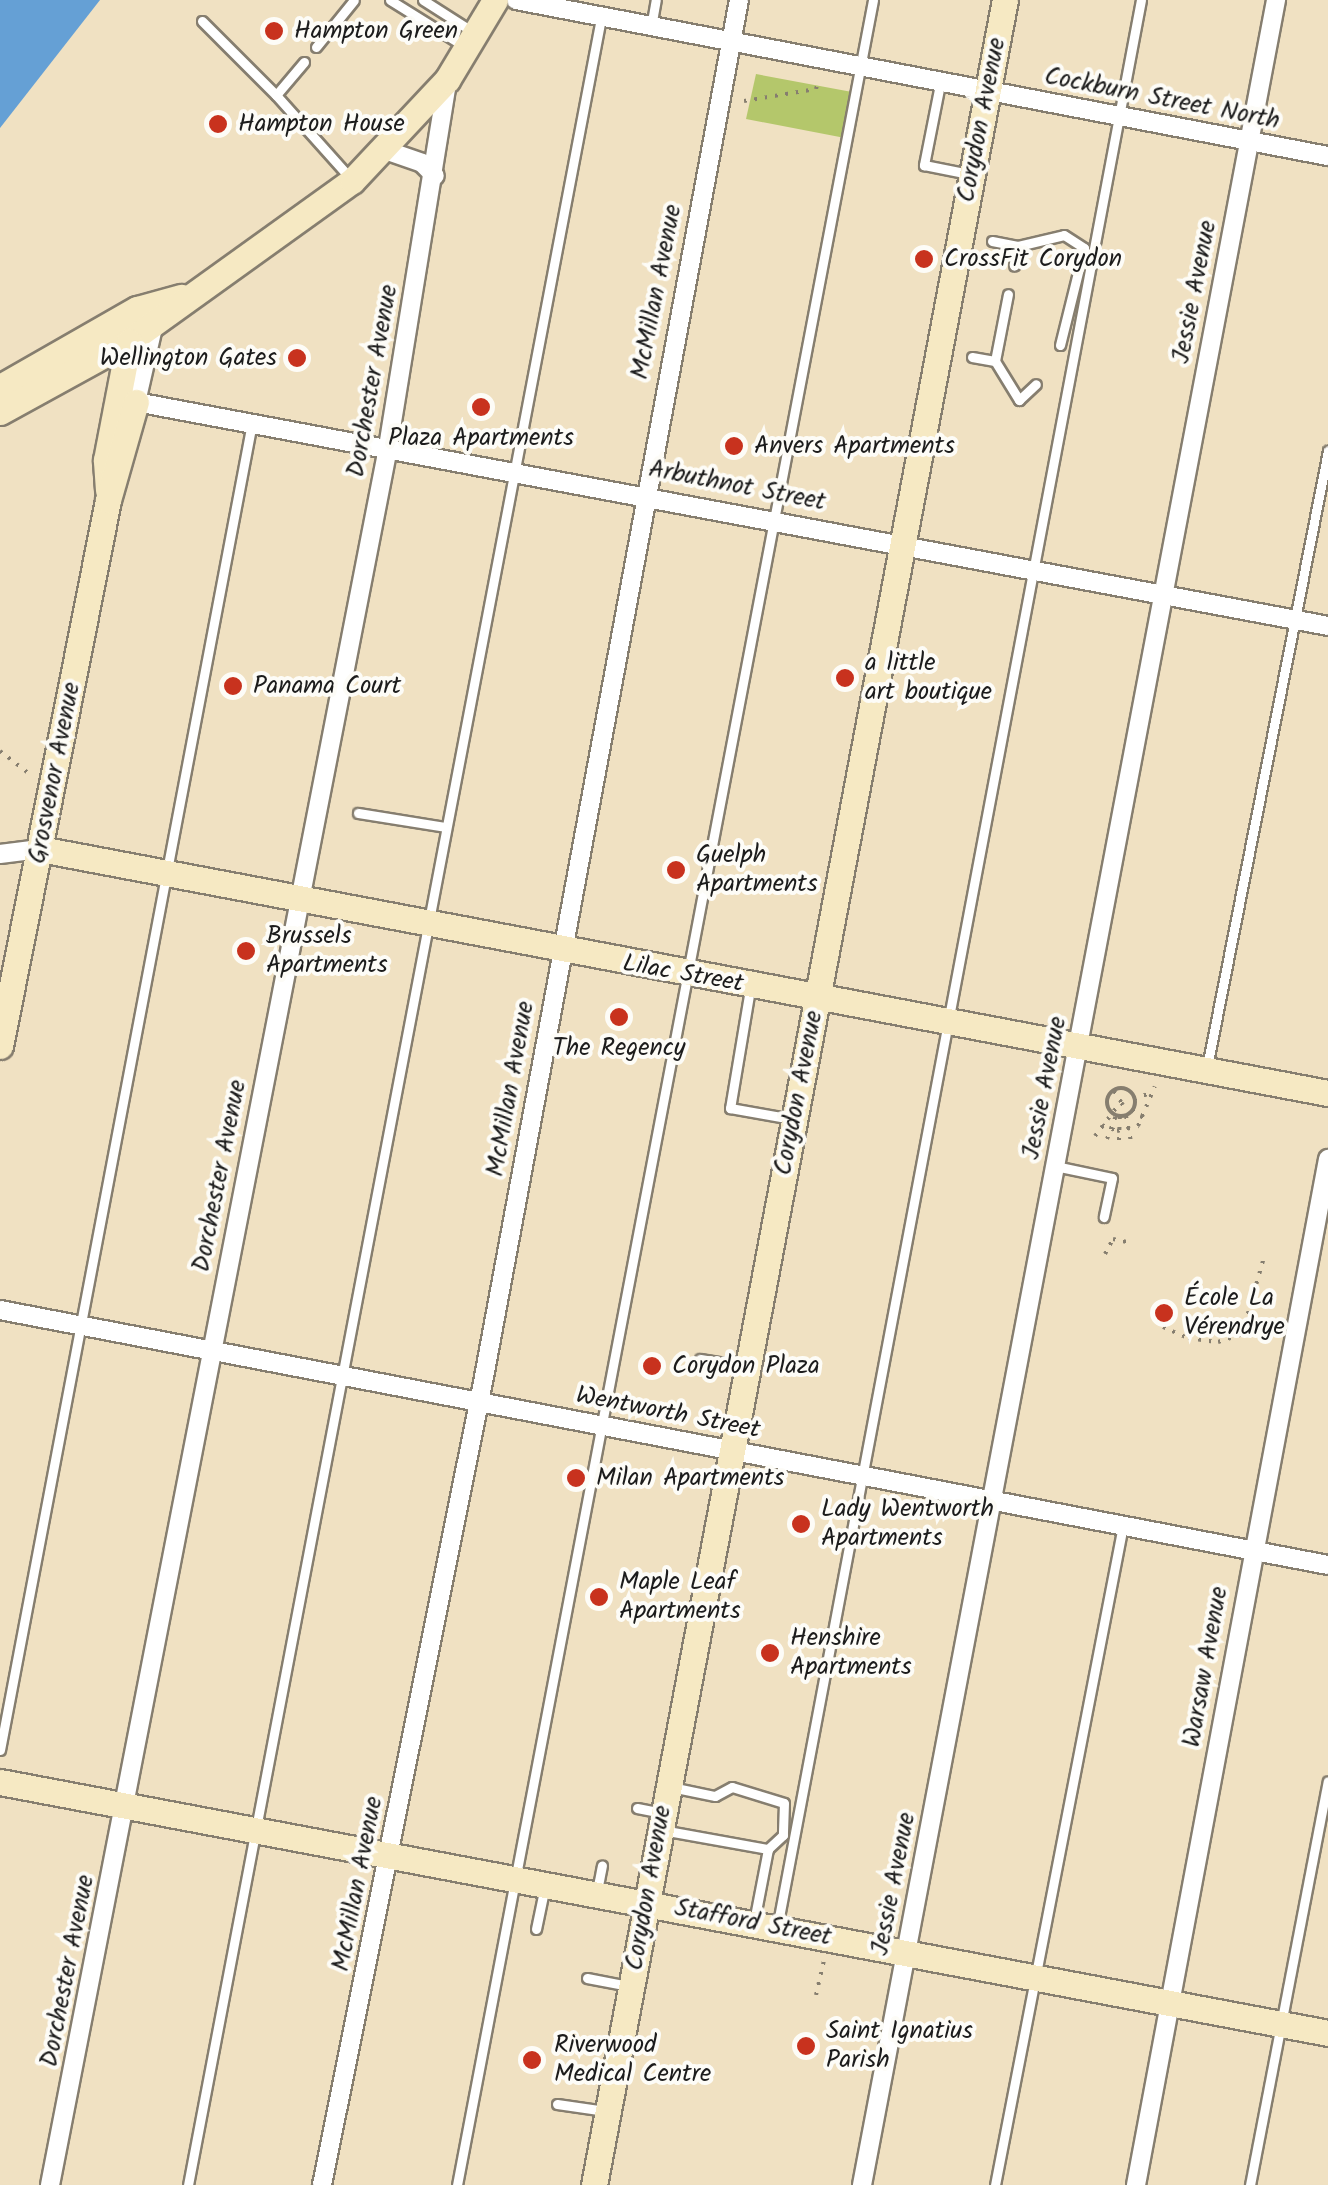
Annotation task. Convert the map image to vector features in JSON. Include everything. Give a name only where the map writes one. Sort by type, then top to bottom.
[{"type":"street","points":[[0,387],[186,296],[352,181],[447,80],[495,0]]},
{"type":"street","name":"Cockburn Street North","points":[[516,0],[729,44],[1328,156]]},
{"type":"street","name":"McMillan Avenue","points":[[322,2185],[478,1402],[643,494],[740,0]]},
{"type":"street","name":"Corydon Avenue","points":[[594,2185],[729,1450],[1005,0]]},
{"type":"street","name":"Jessie Avenue","points":[[862,2185],[1276,0]]},
{"type":"street","name":"Dorchester Avenue","points":[[50,2185],[127,1806],[212,1346],[388,446],[436,176],[447,80]]},
{"type":"street","points":[[385,150],[422,163],[436,176]]},
{"type":"street","points":[[0,412],[129,341],[145,316]]},
{"type":"street","name":"Grosvenor Avenue","points":[[0,1046],[108,500],[136,402],[145,316]]},
{"type":"street","name":"Grosvenor Avenue","points":[[108,500],[106,460],[129,341]]},
{"type":"street","name":"Arbuthnot Street","points":[[136,402],[512,468],[1328,626]]},
{"type":"street","points":[[0,854],[40,850]]},
{"type":"street","name":"Lilac Street","points":[[40,850],[427,927],[1328,1093]]},
{"type":"street","name":"Warsaw Avenue","points":[[1136,2185],[1253,1550],[1324,1199],[1328,1159]]},
{"type":"street","name":"Wentworth Street","points":[[0,1310],[212,1346],[602,1427],[1328,1565]]},
{"type":"street","name":"Stafford Street","points":[[0,1782],[1328,2034]]},
{"type":"lane","points":[[316,47],[354,0]]},
{"type":"lane","points":[[390,0],[471,41]]},
{"type":"lane","points":[[423,0],[471,41]]},
{"type":"lane","points":[[651,26],[656,0]]},
{"type":"lane","points":[[458,2185],[873,0]]},
{"type":"lane","points":[[765,1925],[862,1475],[949,1022],[1030,566],[1141,0]]},
{"type":"lane","points":[[188,2185],[512,468],[602,16]]},
{"type":"lane","points":[[202,20],[276,94],[352,181]]},
{"type":"lane","points":[[276,94],[304,62]]},
{"type":"lane","points":[[940,84],[924,165],[972,174]]},
{"type":"lane","points":[[992,242],[1018,246],[1064,234],[1084,248],[1060,344]]},
{"type":"lane","points":[[1014,266],[1018,246]]},
{"type":"lane","points":[[1008,294],[995,362],[1013,396],[1026,400],[1036,384]]},
{"type":"lane","points":[[972,357],[995,362]]},
{"type":"lane","points":[[0,1750],[253,420]]},
{"type":"lane","points":[[1207,1070],[1328,451]]},
{"type":"lane","points":[[358,813],[446,827]]},
{"type":"lane","points":[[750,986],[730,1108],[795,1119]]},
{"type":"lane","points":[[1055,1166],[1112,1178],[1104,1217]]},
{"type":"lane","points":[[700,1358],[746,1367]]},
{"type":"lane","points":[[995,2185],[1123,1524]]},
{"type":"lane","points":[[1250,2185],[1278,2024],[1328,1781]]},
{"type":"lane","points":[[668,1786],[715,1796],[732,1787],[780,1798],[787,1813],[783,1835],[768,1850],[765,1925]]},
{"type":"lane","points":[[636,1808],[662,1821],[768,1850]]},
{"type":"lane","points":[[596,1893],[602,1865]]},
{"type":"lane","points":[[536,1930],[545,1883]]},
{"type":"lane","points":[[587,1978],[632,1986]]},
{"type":"lane","points":[[557,2104],[608,2112]]},
{"type":"path","points":[[744,101],[816,88],[818,82]]},
{"type":"path","points":[[0,751],[31,776]]},
{"type":"path","points":[[1095,1136],[1102,1125],[1154,1089],[1147,1120]]},
{"type":"path","points":[[1114,1090],[1148,1112]]},
{"type":"path","points":[[1108,1139],[1120,1101],[1114,1090]]},
{"type":"path","points":[[1114,1090],[1119,1140]]},
{"type":"path","points":[[1120,1101],[1151,1104]]},
{"type":"path","points":[[1134,1102],[1147,1120]]},
{"type":"path","points":[[1118,1114],[1131,1141]]},
{"type":"path","points":[[1102,1125],[1120,1132],[1147,1120]]},
{"type":"path","points":[[1136,1126],[1142,1136]]},
{"type":"path","points":[[1106,1254],[1113,1239],[1132,1243]]},
{"type":"path","points":[[1156,1312],[1174,1334],[1202,1341],[1232,1339],[1248,1327],[1265,1254]]},
{"type":"path","points":[[1248,1327],[1269,1331]]},
{"type":"path","points":[[816,1995],[824,1961]]},
{"type":"green space","points":[[756,74],[852,92],[845,138],[746,119]]},
{"type":"water","points":[[0,0],[100,0],[0,128]]},
{"type":"place","name":"Hampton Green","points":[[274,31]]},
{"type":"place","name":"Hampton House","points":[[218,124]]},
{"type":"place","name":"CrossFit Corydon","points":[[924,259]]},
{"type":"place","name":"Wellington Gates","points":[[297,358]]},
{"type":"place","name":"Plaza Apartments","points":[[481,407]]},
{"type":"place","name":"Anvers Apartments","points":[[734,446]]},
{"type":"place","name":"a little art boutique","points":[[845,678]]},
{"type":"place","name":"Panama Court","points":[[233,686]]},
{"type":"place","name":"Guelph Apartments","points":[[676,870]]},
{"type":"place","name":"Brussels Apartments","points":[[246,951]]},
{"type":"place","name":"The Regency","points":[[619,1017]]},
{"type":"place","name":"École La Vérendrye","points":[[1164,1313]]},
{"type":"place","name":"Corydon Plaza","points":[[652,1366]]},
{"type":"place","name":"Milan Apartments","points":[[576,1478]]},
{"type":"place","name":"Lady Wentworth Apartments","points":[[801,1524]]},
{"type":"place","name":"Maple Leaf Apartments","points":[[599,1597]]},
{"type":"place","name":"Henshire Apartments","points":[[770,1653]]},
{"type":"place","name":"Saint Ignatius Parish","points":[[806,2046]]},
{"type":"place","name":"Riverwood Medical Centre","points":[[532,2060]]}]
